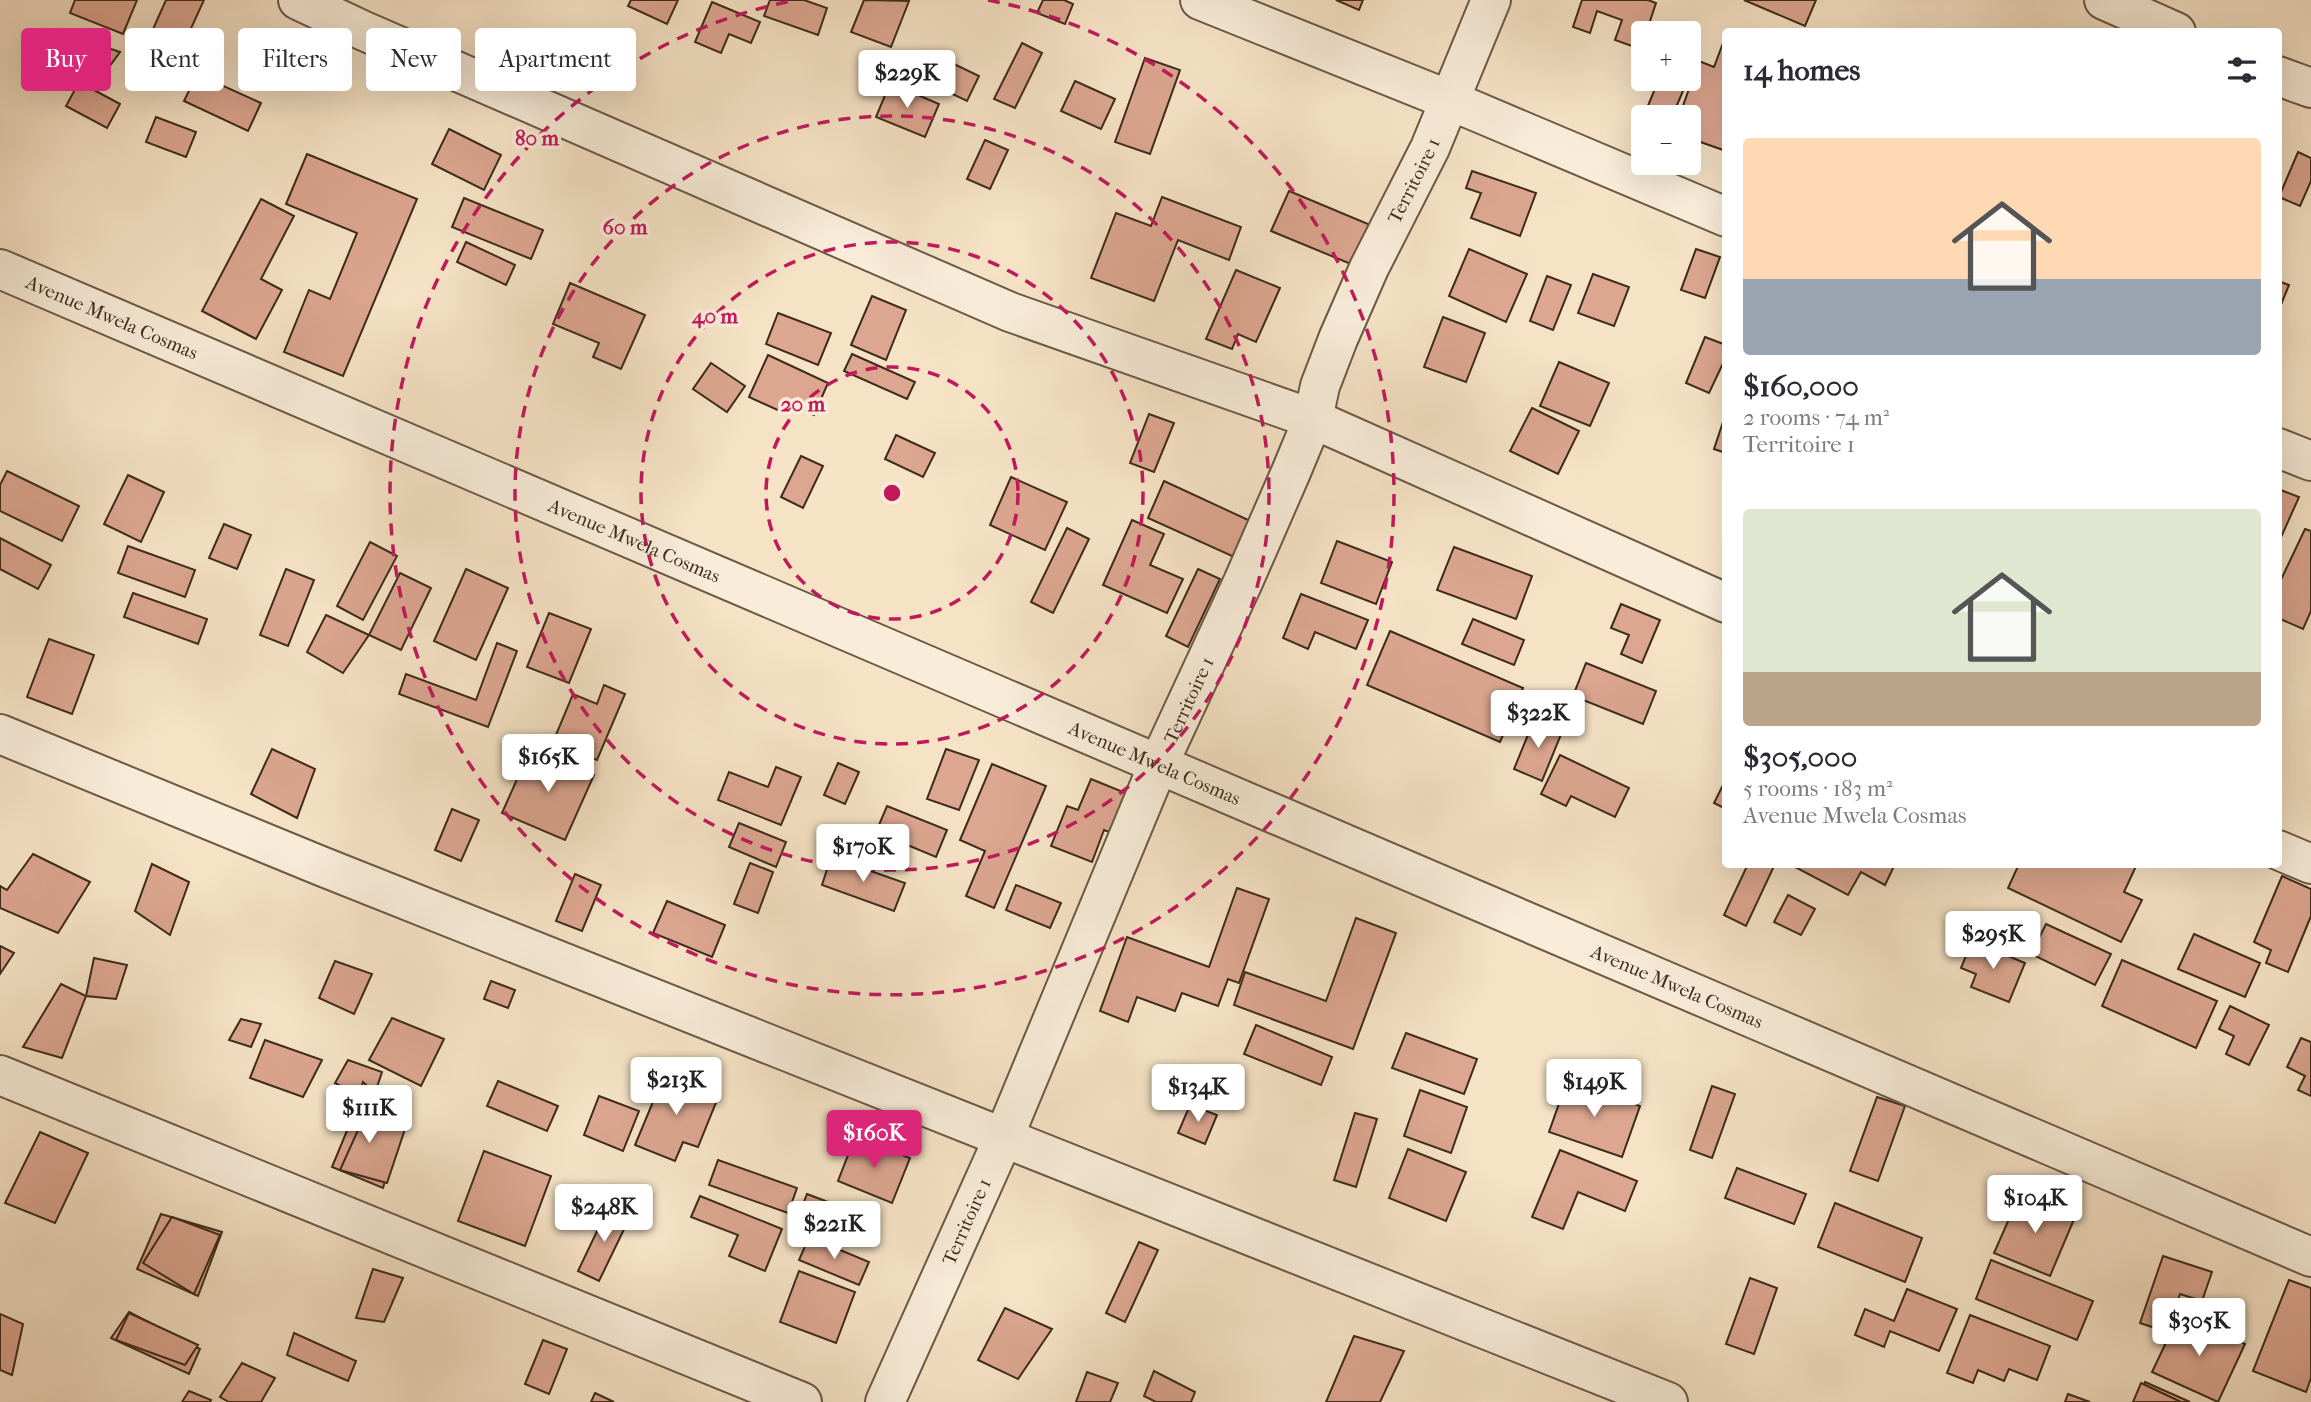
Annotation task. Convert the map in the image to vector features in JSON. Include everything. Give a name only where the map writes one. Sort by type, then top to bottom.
[{"type":"street","points":[[298,0],[1010,312],[1312,419],[1722,601]]},
{"type":"street","points":[[1200,0],[1449,100],[1722,215]]},
{"type":"street","name":"Territoire 1","points":[[885,1402],[1003,1139],[1158,763],[1243,582],[1312,419],[1320,386],[1343,327],[1369,268],[1430,148],[1491,0]]},
{"type":"street","points":[[2104,0],[2167,28]]},
{"type":"street","points":[[2282,77],[2311,88]]},
{"type":"street","name":"Avenue Mwela Cosmas","points":[[0,269],[2311,1257]]},
{"type":"street","points":[[2282,449],[2311,461]]},
{"type":"street","points":[[0,734],[321,866],[1668,1402]]},
{"type":"street","points":[[2282,852],[2311,864]]},
{"type":"street","points":[[0,1075],[802,1402]]},
{"type":"building","points":[[75,0],[137,0],[123,34],[70,13]]},
{"type":"building","points":[[166,0],[204,0],[191,28],[154,28]]},
{"type":"building","points":[[631,0],[678,0],[667,24],[628,6]]},
{"type":"building","points":[[770,0],[804,0],[827,8],[818,35],[764,16]]},
{"type":"building","points":[[864,0],[909,1],[891,47],[851,32]]},
{"type":"building","points":[[1043,0],[1064,0],[1073,4],[1065,24],[1037,13]]},
{"type":"building","points":[[1336,0],[1363,0],[1359,10]]},
{"type":"building","points":[[1582,0],[1648,0],[1656,3],[1650,21],[1631,21],[1631,46],[1615,40],[1622,20],[1597,11],[1590,33],[1573,27]]},
{"type":"building","points":[[1744,0],[1816,0],[1805,26]]},
{"type":"building","points":[[712,2],[760,22],[751,43],[729,34],[721,53],[695,42]]},
{"type":"building","points":[[1022,43],[1042,53],[1015,108],[994,99]]},
{"type":"building","points":[[1722,46],[1722,150],[1701,142],[1701,105],[1683,105],[1688,91],[1701,91],[1701,62],[1714,67]]},
{"type":"building","points":[[111,49],[120,52],[111,64]]},
{"type":"building","points":[[933,54],[979,76],[967,101],[921,79]]},
{"type":"building","points":[[1145,58],[1180,70],[1150,154],[1115,142]]},
{"type":"building","points":[[1075,81],[1115,99],[1101,129],[1061,111]]},
{"type":"building","points":[[890,83],[939,104],[925,137],[876,117]]},
{"type":"building","points":[[224,86],[261,103],[248,131],[184,101],[189,91],[224,91]]},
{"type":"building","points":[[74,91],[96,91],[120,104],[107,128],[66,106]]},
{"type":"building","points":[[1654,91],[1683,91],[1677,105],[1648,105]]},
{"type":"building","points":[[156,117],[196,132],[186,157],[146,142]]},
{"type":"building","points":[[449,129],[501,155],[484,190],[432,164]]},
{"type":"building","points":[[985,140],[1008,150],[990,189],[967,179]]},
{"type":"building","points":[[2298,152],[2311,158],[2311,181],[2300,206],[2282,198],[2282,190]]},
{"type":"building","points":[[307,154],[417,199],[343,376],[284,352],[309,290],[330,299],[357,233],[286,204]]},
{"type":"building","points":[[1472,171],[1536,193],[1520,236],[1471,218],[1481,193],[1466,188]]},
{"type":"building","points":[[1289,191],[1380,229],[1363,269],[1271,231]]},
{"type":"building","points":[[1162,197],[1241,227],[1229,260],[1178,240],[1154,301],[1091,278],[1116,213],[1151,226]]},
{"type":"building","points":[[464,198],[543,230],[531,259],[452,227]]},
{"type":"building","points":[[261,199],[294,216],[261,279],[282,290],[256,339],[202,311]]},
{"type":"building","points":[[466,242],[515,265],[506,285],[457,262]]},
{"type":"building","points":[[1469,249],[1527,274],[1506,322],[1449,296]]},
{"type":"building","points":[[1696,249],[1720,257],[1705,298],[1681,290]]},
{"type":"building","points":[[1236,270],[1280,288],[1256,342],[1238,334],[1232,349],[1206,339]]},
{"type":"building","points":[[1593,274],[1629,287],[1614,326],[1578,313]]},
{"type":"building","points":[[1547,276],[1571,285],[1553,330],[1530,321]]},
{"type":"building","points":[[2282,282],[2289,285],[2282,302]]},
{"type":"building","points":[[570,283],[645,315],[621,369],[593,357],[599,343],[553,324]]},
{"type":"building","points":[[872,296],[906,310],[886,360],[851,345]]},
{"type":"building","points":[[778,313],[831,333],[818,365],[766,344]]},
{"type":"building","points":[[1443,317],[1485,333],[1466,382],[1424,367]]},
{"type":"building","points":[[1705,337],[1722,343],[1722,365],[1709,393],[1686,383]]},
{"type":"building","points":[[852,354],[915,382],[907,399],[844,371]]},
{"type":"building","points":[[768,355],[828,383],[814,415],[788,403],[784,413],[749,397]]},
{"type":"building","points":[[1559,362],[1609,383],[1590,426],[1540,406]]},
{"type":"building","points":[[711,363],[745,386],[727,412],[693,389]]},
{"type":"building","points":[[1532,408],[1579,431],[1558,474],[1510,451]]},
{"type":"building","points":[[1149,414],[1174,423],[1154,472],[1130,463]]},
{"type":"building","points":[[1722,425],[1722,452],[1714,449]]},
{"type":"building","points":[[896,435],[935,453],[923,477],[885,459]]},
{"type":"building","points":[[801,456],[823,466],[803,508],[781,497]]},
{"type":"building","points":[[7,471],[79,506],[62,541],[0,511],[0,485]]},
{"type":"building","points":[[128,475],[164,492],[141,542],[104,524]]},
{"type":"building","points":[[1011,477],[1067,502],[1045,550],[990,525]]},
{"type":"building","points":[[1164,481],[1259,525],[1243,561],[1148,518]]},
{"type":"building","points":[[2282,491],[2299,497],[2282,535]]},
{"type":"building","points":[[1132,520],[1164,534],[1150,565],[1183,579],[1167,613],[1103,585]]},
{"type":"building","points":[[224,524],[251,535],[237,569],[209,558]]},
{"type":"building","points":[[1067,528],[1089,539],[1053,613],[1031,602]]},
{"type":"building","points":[[2305,529],[2311,531],[2311,611],[2303,629],[2282,620],[2282,578]]},
{"type":"building","points":[[0,538],[51,565],[38,589],[0,569]]},
{"type":"building","points":[[1337,541],[1392,562],[1376,604],[1321,583]]},
{"type":"building","points":[[370,542],[397,556],[363,620],[337,606]]},
{"type":"building","points":[[128,546],[195,570],[185,597],[118,573]]},
{"type":"building","points":[[1454,547],[1532,576],[1516,619],[1437,590]]},
{"type":"building","points":[[286,569],[314,580],[288,646],[260,635]]},
{"type":"building","points":[[466,569],[508,588],[476,660],[434,641]]},
{"type":"building","points":[[1198,569],[1220,579],[1188,647],[1166,636]]},
{"type":"building","points":[[400,573],[431,588],[401,650],[369,635]]},
{"type":"building","points":[[133,593],[207,619],[198,644],[124,617]]},
{"type":"building","points":[[1301,594],[1368,620],[1356,649],[1315,632],[1308,649],[1283,638]]},
{"type":"building","points":[[1621,604],[1660,620],[1642,663],[1621,654],[1629,635],[1611,628]]},
{"type":"building","points":[[549,613],[591,629],[569,683],[527,667]]},
{"type":"building","points":[[326,615],[369,635],[343,673],[307,652]]},
{"type":"building","points":[[1473,619],[1524,640],[1514,665],[1462,644]]},
{"type":"building","points":[[1390,631],[1523,688],[1500,742],[1367,685]]},
{"type":"building","points":[[49,639],[94,655],[72,714],[27,697]]},
{"type":"building","points":[[497,643],[517,651],[488,727],[399,694],[406,674],[476,700]]},
{"type":"building","points":[[1586,663],[1656,691],[1643,724],[1573,696]]},
{"type":"building","points":[[604,685],[625,694],[597,760],[553,742],[573,694],[597,704]]},
{"type":"building","points":[[1534,720],[1562,732],[1542,781],[1514,769]]},
{"type":"building","points":[[531,748],[594,775],[565,840],[502,813]]},
{"type":"building","points":[[272,749],[315,769],[297,818],[251,794]]},
{"type":"building","points":[[946,749],[979,760],[959,810],[927,799]]},
{"type":"building","points":[[1560,755],[1629,788],[1615,817],[1571,796],[1566,806],[1541,794]]},
{"type":"building","points":[[838,763],[859,772],[845,804],[824,795]]},
{"type":"building","points":[[992,764],[1046,786],[994,908],[966,896],[985,851],[960,840]]},
{"type":"building","points":[[776,767],[801,777],[781,825],[718,800],[729,772],[768,787]]},
{"type":"building","points":[[1091,779],[1133,796],[1118,835],[1104,830],[1092,862],[1051,846],[1067,806],[1078,810]]},
{"type":"building","points":[[1722,787],[1722,807],[1714,803]]},
{"type":"building","points":[[887,806],[947,830],[936,857],[876,832]]},
{"type":"building","points":[[452,809],[479,820],[461,861],[435,850]]},
{"type":"building","points":[[739,823],[786,842],[776,867],[729,847]]},
{"type":"building","points":[[33,854],[90,882],[58,933],[0,908],[0,886],[7,890]]},
{"type":"building","points":[[831,857],[905,883],[894,911],[822,885]]},
{"type":"building","points":[[750,863],[773,872],[758,913],[734,904]]},
{"type":"building","points":[[152,864],[189,882],[170,935],[135,911]]},
{"type":"building","points":[[1746,868],[1773,868],[1746,926],[1724,915]]},
{"type":"building","points":[[1797,868],[1893,868],[1885,885],[1861,872],[1848,895]]},
{"type":"building","points":[[2017,868],[2135,868],[2124,892],[2142,900],[2121,942],[2008,888]]},
{"type":"building","points":[[575,874],[601,885],[582,931],[556,921]]},
{"type":"building","points":[[2282,876],[2311,889],[2311,916],[2288,972],[2266,963],[2271,950],[2254,942]]},
{"type":"building","points":[[1016,885],[1061,903],[1050,928],[1006,910]]},
{"type":"building","points":[[1237,888],[1269,899],[1239,983],[1228,979],[1218,1006],[1182,993],[1175,1011],[1137,997],[1128,1022],[1100,1011],[1127,937],[1209,967]]},
{"type":"building","points":[[1788,895],[1815,909],[1801,935],[1774,922]]},
{"type":"building","points":[[667,901],[725,925],[712,957],[653,933]]},
{"type":"building","points":[[1356,918],[1396,933],[1353,1049],[1234,1005],[1245,972],[1326,1001]]},
{"type":"building","points":[[2046,924],[2111,954],[2095,985],[2031,954]]},
{"type":"building","points":[[2194,934],[2260,963],[2245,997],[2178,969]]},
{"type":"building","points":[[1972,941],[2025,963],[2009,1002],[1971,987],[1976,974],[1961,968]]},
{"type":"building","points":[[0,946],[14,953],[0,974]]},
{"type":"building","points":[[94,958],[127,965],[116,999],[86,996]]},
{"type":"building","points":[[2122,960],[2217,1001],[2196,1048],[2102,1006]]},
{"type":"building","points":[[335,961],[372,974],[354,1014],[319,998]]},
{"type":"building","points":[[491,981],[515,990],[508,1008],[484,999]]},
{"type":"building","points":[[61,984],[86,996],[62,1058],[23,1047]]},
{"type":"building","points":[[2230,1006],[2269,1025],[2249,1065],[2226,1054],[2234,1036],[2219,1029]]},
{"type":"building","points":[[392,1018],[444,1039],[421,1086],[369,1060]]},
{"type":"building","points":[[241,1019],[261,1024],[251,1047],[229,1040]]},
{"type":"building","points":[[1256,1025],[1332,1057],[1321,1085],[1244,1054]]},
{"type":"building","points":[[1406,1033],[1477,1059],[1464,1094],[1392,1068]]},
{"type":"building","points":[[2301,1038],[2311,1042],[2311,1096],[2298,1090],[2305,1076],[2287,1067]]},
{"type":"building","points":[[265,1040],[322,1060],[303,1097],[250,1078]]},
{"type":"building","points":[[348,1060],[382,1072],[375,1093],[363,1082],[359,1096],[335,1083]]},
{"type":"building","points":[[665,1073],[719,1095],[698,1147],[683,1142],[675,1161],[635,1145]]},
{"type":"building","points":[[498,1081],[558,1106],[547,1131],[487,1106]]},
{"type":"building","points":[[1567,1081],[1640,1106],[1622,1157],[1549,1132]]},
{"type":"building","points":[[1712,1086],[1735,1094],[1712,1158],[1690,1150]]},
{"type":"building","points":[[1420,1090],[1467,1107],[1451,1153],[1404,1136]]},
{"type":"building","points":[[599,1096],[639,1111],[623,1151],[584,1135]]},
{"type":"building","points":[[1877,1097],[1905,1106],[1878,1181],[1850,1171]]},
{"type":"building","points":[[358,1104],[404,1115],[383,1188],[332,1167]]},
{"type":"building","points":[[1190,1105],[1217,1115],[1205,1144],[1178,1133]]},
{"type":"building","points":[[367,1110],[409,1117],[387,1183],[340,1170]]},
{"type":"building","points":[[1355,1113],[1377,1119],[1356,1187],[1334,1180]]},
{"type":"building","points":[[40,1132],[88,1153],[55,1223],[5,1203]]},
{"type":"building","points":[[855,1137],[910,1158],[892,1203],[838,1181]]},
{"type":"building","points":[[1408,1149],[1466,1172],[1446,1221],[1389,1198]]},
{"type":"building","points":[[1560,1150],[1637,1181],[1625,1211],[1578,1192],[1563,1229],[1532,1217]]},
{"type":"building","points":[[484,1151],[551,1176],[525,1246],[458,1221]]},
{"type":"building","points":[[718,1160],[797,1188],[788,1213],[709,1185]]},
{"type":"building","points":[[1737,1168],[1806,1194],[1794,1224],[1725,1198]]},
{"type":"building","points":[[807,1194],[860,1214],[852,1235],[799,1215]]},
{"type":"building","points":[[2020,1194],[2075,1217],[2050,1276],[1994,1253]]},
{"type":"building","points":[[700,1196],[782,1229],[765,1271],[729,1256],[738,1235],[691,1217]]},
{"type":"building","points":[[1835,1203],[1922,1238],[1905,1282],[1818,1247]]},
{"type":"building","points":[[609,1206],[630,1217],[599,1281],[578,1271]]},
{"type":"building","points":[[161,1214],[222,1232],[198,1296],[137,1269]]},
{"type":"building","points":[[172,1217],[220,1235],[194,1294],[143,1263]]},
{"type":"building","points":[[809,1237],[869,1262],[859,1285],[799,1260]]},
{"type":"building","points":[[1139,1242],[1158,1250],[1125,1322],[1106,1313]]},
{"type":"building","points":[[2163,1256],[2212,1272],[2202,1301],[2180,1294],[2167,1332],[2140,1323]]},
{"type":"building","points":[[1991,1260],[2093,1301],[2077,1340],[1976,1299]]},
{"type":"building","points":[[373,1269],[403,1278],[384,1322],[356,1318]]},
{"type":"building","points":[[799,1271],[855,1292],[836,1343],[780,1322]]},
{"type":"building","points":[[1750,1278],[1777,1288],[1754,1354],[1726,1344]]},
{"type":"building","points":[[2289,1280],[2311,1288],[2311,1378],[2306,1392],[2253,1371]]},
{"type":"building","points":[[1907,1289],[1957,1309],[1939,1351],[1890,1331],[1884,1347],[1855,1335],[1865,1309],[1894,1321]]},
{"type":"building","points":[[1005,1308],[1052,1329],[1018,1379],[978,1360]]},
{"type":"building","points":[[129,1312],[200,1349],[189,1374],[111,1338]]},
{"type":"building","points":[[129,1313],[198,1345],[185,1365],[116,1340]]},
{"type":"building","points":[[2180,1313],[2245,1344],[2218,1402],[2152,1372]]},
{"type":"building","points":[[0,1314],[23,1324],[12,1375],[0,1370]]},
{"type":"building","points":[[1970,1315],[2050,1346],[2037,1380],[2009,1369],[2004,1381],[1978,1370],[1973,1383],[1947,1373]]},
{"type":"building","points":[[294,1333],[356,1361],[348,1381],[287,1355]]},
{"type":"building","points":[[1354,1336],[1404,1351],[1380,1402],[1326,1402]]},
{"type":"building","points":[[543,1340],[567,1349],[549,1394],[525,1384]]},
{"type":"building","points":[[242,1363],[275,1378],[261,1402],[229,1402],[220,1397]]},
{"type":"building","points":[[1154,1371],[1195,1392],[1191,1402],[1156,1402],[1144,1396]]},
{"type":"building","points":[[1087,1372],[1118,1383],[1110,1402],[1076,1402]]},
{"type":"building","points":[[2145,1382],[2190,1402],[2136,1402]]},
{"type":"building","points":[[2141,1383],[2181,1402],[2133,1402]]},
{"type":"building","points":[[189,1391],[211,1400],[182,1402]]},
{"type":"building","points":[[595,1393],[614,1402],[591,1402]]},
{"type":"building","points":[[2068,1394],[2090,1402],[2065,1402]]}]
